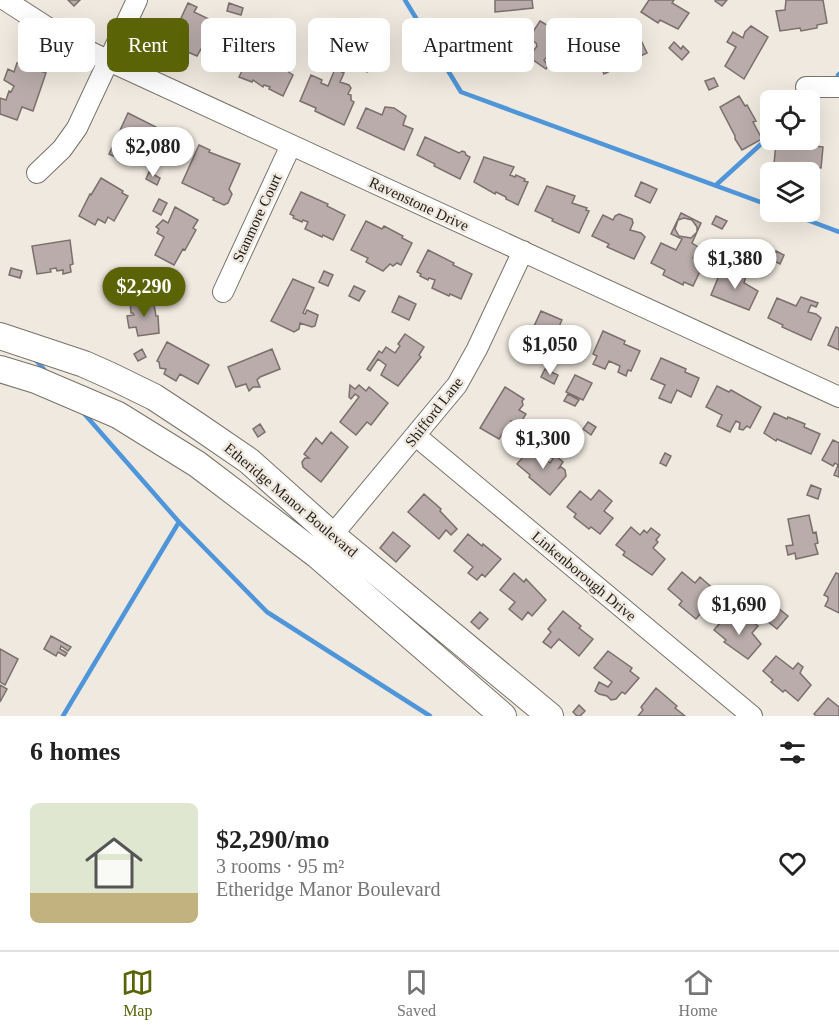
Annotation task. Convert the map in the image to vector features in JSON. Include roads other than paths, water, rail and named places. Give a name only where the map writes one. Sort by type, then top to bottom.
[{"type":"main road","name":"Etheridge Manor Boulevard","points":[[0,336],[84,364],[154,397],[249,461],[324,545],[503,716]]},
{"type":"main road","name":"Etheridge Manor Boulevard","points":[[0,369],[36,380],[118,415],[197,464],[324,545],[550,716]]},
{"type":"street","name":"Ravenstone Drive","points":[[5,0],[70,42],[107,60]]},
{"type":"street","points":[[129,18],[137,0]]},
{"type":"street","points":[[37,172],[62,149],[77,128],[107,65]]},
{"type":"street","name":"Ravenstone Drive","points":[[133,72],[839,397]]},
{"type":"street","points":[[806,87],[839,87]]},
{"type":"street","name":"Stanmore Court","points":[[223,292],[291,145]]},
{"type":"street","name":"Shifford Lane","points":[[324,545],[457,385],[477,349],[523,251]]},
{"type":"street","name":"Linkenborough Drive","points":[[416,436],[752,716]]},
{"type":"waterway","points":[[405,0],[461,92],[760,202]]},
{"type":"waterway","points":[[716,185],[760,145]]},
{"type":"waterway","points":[[812,222],[839,232]]},
{"type":"waterway","points":[[34,358],[48,374]]},
{"type":"waterway","points":[[81,410],[179,522],[267,612],[430,716]]},
{"type":"waterway","points":[[63,716],[179,522]]}]
